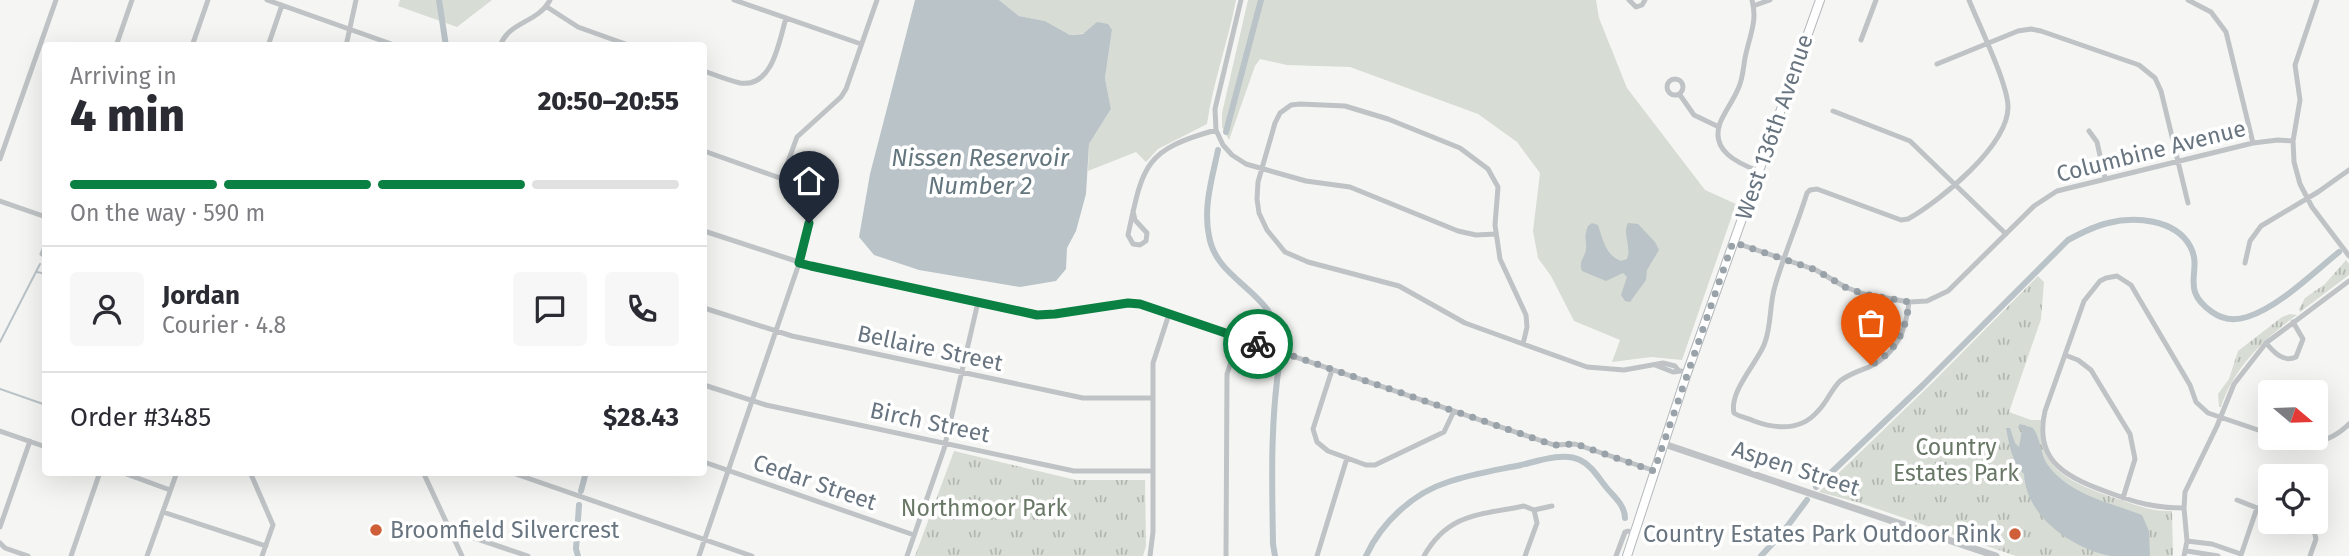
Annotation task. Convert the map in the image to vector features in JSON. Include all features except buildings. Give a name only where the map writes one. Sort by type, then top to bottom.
[{"type":"main road","name":"West 136th Avenue","points":[[1626,556],[1664,443],[1683,372],[1820,0]]},
{"type":"street","points":[[0,159],[56,0]]},
{"type":"street","points":[[117,42],[132,0]]},
{"type":"street","points":[[193,42],[208,0]]},
{"type":"street","points":[[267,0],[386,42]]},
{"type":"street","points":[[347,42],[356,0]]},
{"type":"street","points":[[502,42],[508,31],[539,14],[550,0]]},
{"type":"street","points":[[734,0],[861,44]]},
{"type":"street","points":[[782,178],[797,137],[841,97],[846,89],[877,0]]},
{"type":"street","points":[[1241,0],[1214,109],[1216,130],[1223,145],[1232,155],[1246,164],[1306,181],[1350,187],[1466,234],[1496,234]]},
{"type":"street","points":[[1629,0],[1636,7],[1643,5],[1646,0]]},
{"type":"street","points":[[1758,172],[1726,154],[1720,142],[1719,127],[1742,79],[1754,28],[1752,3],[1770,0]]},
{"type":"street","points":[[1861,40],[1876,0]]},
{"type":"street","points":[[1909,302],[1904,330],[1891,351],[1880,361],[1838,383],[1819,411],[1810,418],[1791,426],[1773,427],[1734,413],[1733,406],[1741,385],[1768,335],[1772,295],[1807,193],[1817,189],[1901,220],[1908,219],[1939,199],[1994,144],[2006,122],[2006,96],[1969,0]]},
{"type":"street","points":[[2188,0],[2211,12],[2226,32],[2253,143]]},
{"type":"street","points":[[2317,0],[2295,65],[2300,100],[2293,141],[2296,171],[2307,198],[2349,256]]},
{"type":"street","points":[[269,42],[282,5]]},
{"type":"street","points":[[547,7],[578,27],[620,42]]},
{"type":"street","points":[[707,72],[741,83],[757,81],[768,71],[786,18]]},
{"type":"street","points":[[1937,64],[2024,30],[2041,31],[2146,69],[2155,78],[2161,91],[2188,202]]},
{"type":"street","points":[[1679,95],[1694,115],[1719,127]]},
{"type":"street","points":[[1523,344],[1527,327],[1526,315],[1503,269],[1496,234],[1498,187],[1488,169],[1465,150],[1366,112],[1338,105],[1300,104],[1286,107],[1280,113],[1257,189],[1259,213],[1267,230],[1285,252],[1308,262],[1405,289],[1457,320],[1523,344],[1587,367],[1624,372],[1663,363],[1675,366],[1683,372]]},
{"type":"street","points":[[1833,111],[1910,141],[2006,234]]},
{"type":"street","points":[[1133,211],[1135,220],[1147,233],[1146,241],[1140,245],[1133,244],[1128,238],[1133,211],[1143,176],[1160,153],[1186,138],[1216,130]]},
{"type":"street","points":[[2089,131],[2097,142],[2105,178]]},
{"type":"street","name":"Columbine Avenue","points":[[1733,242],[1816,270],[1845,287],[1864,294],[1909,302],[1927,301],[1948,291],[2034,206],[2050,194],[2105,178],[2253,143],[2293,141]]},
{"type":"street","points":[[699,556],[799,263],[809,223],[810,201],[804,188],[707,152]]},
{"type":"street","points":[[2245,262],[2255,232],[2349,170]]},
{"type":"street","points":[[0,201],[42,216]]},
{"type":"street","points":[[707,232],[799,263],[1037,315],[1128,303],[1140,304],[1554,445],[1576,444],[1654,471]]},
{"type":"street","points":[[2183,508],[2150,507],[2069,477],[2055,464],[2046,448],[2043,419],[2088,294],[2106,278],[2121,275],[2131,285],[2190,385],[2200,407],[2258,430]]},
{"type":"street","points":[[2218,556],[2207,553],[2187,554],[2188,541],[2183,508],[2189,483],[2234,384],[2266,342],[2349,281]]},
{"type":"street","points":[[907,556],[946,443],[978,302]]},
{"type":"street","name":"Bellaire Street","points":[[707,309],[776,332],[1083,398],[1153,398]]},
{"type":"street","points":[[1150,556],[1153,544],[1153,363],[1169,314]]},
{"type":"street","points":[[2266,342],[2281,357],[2290,360],[2296,358],[2303,339],[2293,322]]},
{"type":"street","points":[[1226,556],[1227,374],[1238,338]]},
{"type":"street","points":[[2065,355],[2078,360],[2091,370],[2130,434],[2135,459],[2123,498]]},
{"type":"street","points":[[1332,370],[1314,423],[1314,435],[1322,448],[1366,465],[1379,464],[1444,432],[1454,411]]},
{"type":"street","name":"Birch Street","points":[[707,386],[752,401],[1074,471],[1153,471]]},
{"type":"street","points":[[2328,438],[2349,424]]},
{"type":"street","points":[[0,432],[42,446]]},
{"type":"street","points":[[0,527],[30,441]]},
{"type":"street","name":"Aspen Street","points":[[1664,443],[1996,556]]},
{"type":"street","points":[[1318,556],[1346,458]]},
{"type":"street","name":"Cedar Street","points":[[707,463],[914,535]]},
{"type":"street","points":[[71,556],[99,476]]},
{"type":"street","points":[[132,476],[170,490]]},
{"type":"street","points":[[147,556],[175,476]]},
{"type":"street","points":[[252,476],[273,524],[262,556]]},
{"type":"street","points":[[425,476],[462,556]]},
{"type":"street","points":[[521,476],[752,556]]},
{"type":"street","points":[[2188,541],[2209,544],[2241,555],[2257,508],[2237,500]]},
{"type":"street","points":[[1424,556],[1441,531],[1460,520],[1524,506],[1534,510],[1552,506]]},
{"type":"street","points":[[1525,556],[1537,523],[1534,510]]},
{"type":"street","points":[[163,512],[266,546]]},
{"type":"street","points":[[450,530],[528,556]]},
{"type":"street","name":"West 136th Avenue","points":[[1616,556],[1625,532],[1634,533]]},
{"type":"street","points":[[2310,556],[2315,534]]},
{"type":"street","points":[[0,543],[5,548],[28,556]]},
{"type":"street","points":[[2207,553],[2209,544]]},
{"type":"green space","points":[[400,0],[492,0],[457,27],[398,6]]},
{"type":"green space","points":[[999,0],[1236,0],[1207,124],[1158,149],[1146,162],[1136,152],[1088,171],[1089,144],[1111,109],[1105,78],[1112,30],[1070,35],[1045,21],[1019,16]]},
{"type":"green space","points":[[1248,0],[1596,0],[1599,18],[1627,88],[1705,190],[1736,204],[1682,360],[1651,357],[1612,362],[1620,340],[1574,321],[1551,276],[1538,258],[1533,231],[1540,173],[1517,142],[1478,114],[1350,67],[1287,65],[1260,59],[1255,66],[1229,140],[1222,127],[1222,113]]},
{"type":"green space","points":[[2346,260],[2349,264],[2349,275],[2300,312],[2305,298],[2325,284]]},
{"type":"green space","name":"Country Estates Park","points":[[2038,276],[2044,282],[2041,319],[2009,412],[2031,420],[2041,420],[2041,438],[2045,452],[2052,464],[2074,482],[2138,506],[2172,511],[2173,556],[2016,556],[1860,503],[1819,492]]},
{"type":"green space","points":[[2297,315],[2252,355],[2234,379],[2219,407],[2218,394],[2229,379],[2238,351],[2282,317]]},
{"type":"green space","name":"Northmoor Park","points":[[954,451],[1076,480],[1145,480],[1146,546],[1143,556],[915,556]]},
{"type":"water","name":"Nissen Reservoir Number 2","points":[[915,0],[999,0],[1019,16],[1045,21],[1070,35],[1083,34],[1097,22],[1108,24],[1112,30],[1105,78],[1111,109],[1089,144],[1086,194],[1076,231],[1067,248],[1066,269],[1056,281],[1020,287],[919,270],[874,255],[859,237],[870,174]]},
{"type":"water","points":[[1592,223],[1598,225],[1611,255],[1621,261],[1627,259],[1628,254],[1628,223],[1638,224],[1659,250],[1647,270],[1646,280],[1630,302],[1625,301],[1621,295],[1627,277],[1623,273],[1606,281],[1582,271],[1586,234]]},
{"type":"water","points":[[2020,424],[2033,428],[2047,464],[2066,483],[2090,496],[2142,515],[2149,531],[2150,556],[2111,556],[2096,552],[2067,538],[2042,517],[2033,504],[2024,474],[2010,447],[2006,428],[2010,428],[2019,447],[2022,430],[2018,427]]},
{"type":"waterway","points":[[439,0],[445,42]]},
{"type":"waterway","points":[[1226,132],[1261,0]]},
{"type":"waterway","points":[[1218,150],[1207,214],[1214,252],[1223,265],[1268,311],[1277,326],[1282,345]]},
{"type":"waterway","points":[[1816,487],[2068,240],[2088,230],[2108,223],[2130,220],[2153,222],[2175,230],[2190,246],[2194,255],[2196,295],[2212,312],[2229,319],[2247,317],[2271,306],[2339,252]]},
{"type":"waterway","points":[[0,342],[40,264]]},
{"type":"waterway","points":[[37,272],[42,273]]},
{"type":"waterway","points":[[1275,556],[1272,452],[1280,359]]},
{"type":"waterway","points":[[0,389],[42,404]]},
{"type":"waterway","points":[[1366,556],[1389,521],[1411,502],[1435,487],[1466,477],[1550,458],[1573,458],[1588,465],[1618,501],[1625,518]]},
{"type":"waterway","points":[[581,491],[585,476]]},
{"type":"waterway","points":[[1761,556],[1807,500]]},
{"type":"waterway","points":[[578,556],[576,549],[579,505]]},
{"type":"way so far","points":[[1258,344],[1554,445],[1576,444],[1654,471],[1733,242],[1816,270],[1845,287],[1864,294],[1909,302],[1907,319],[1899,340],[1886,356],[1871,365]]},
{"type":"place","name":"Broomfield Silvercrest","points":[[376,530]]},
{"type":"place","name":"Country Estates Park Outdoor Rink","points":[[2015,534]]},
{"type":"route","points":[[809,223],[799,263],[1037,315],[1115,304],[1140,304],[1258,344]]}]
